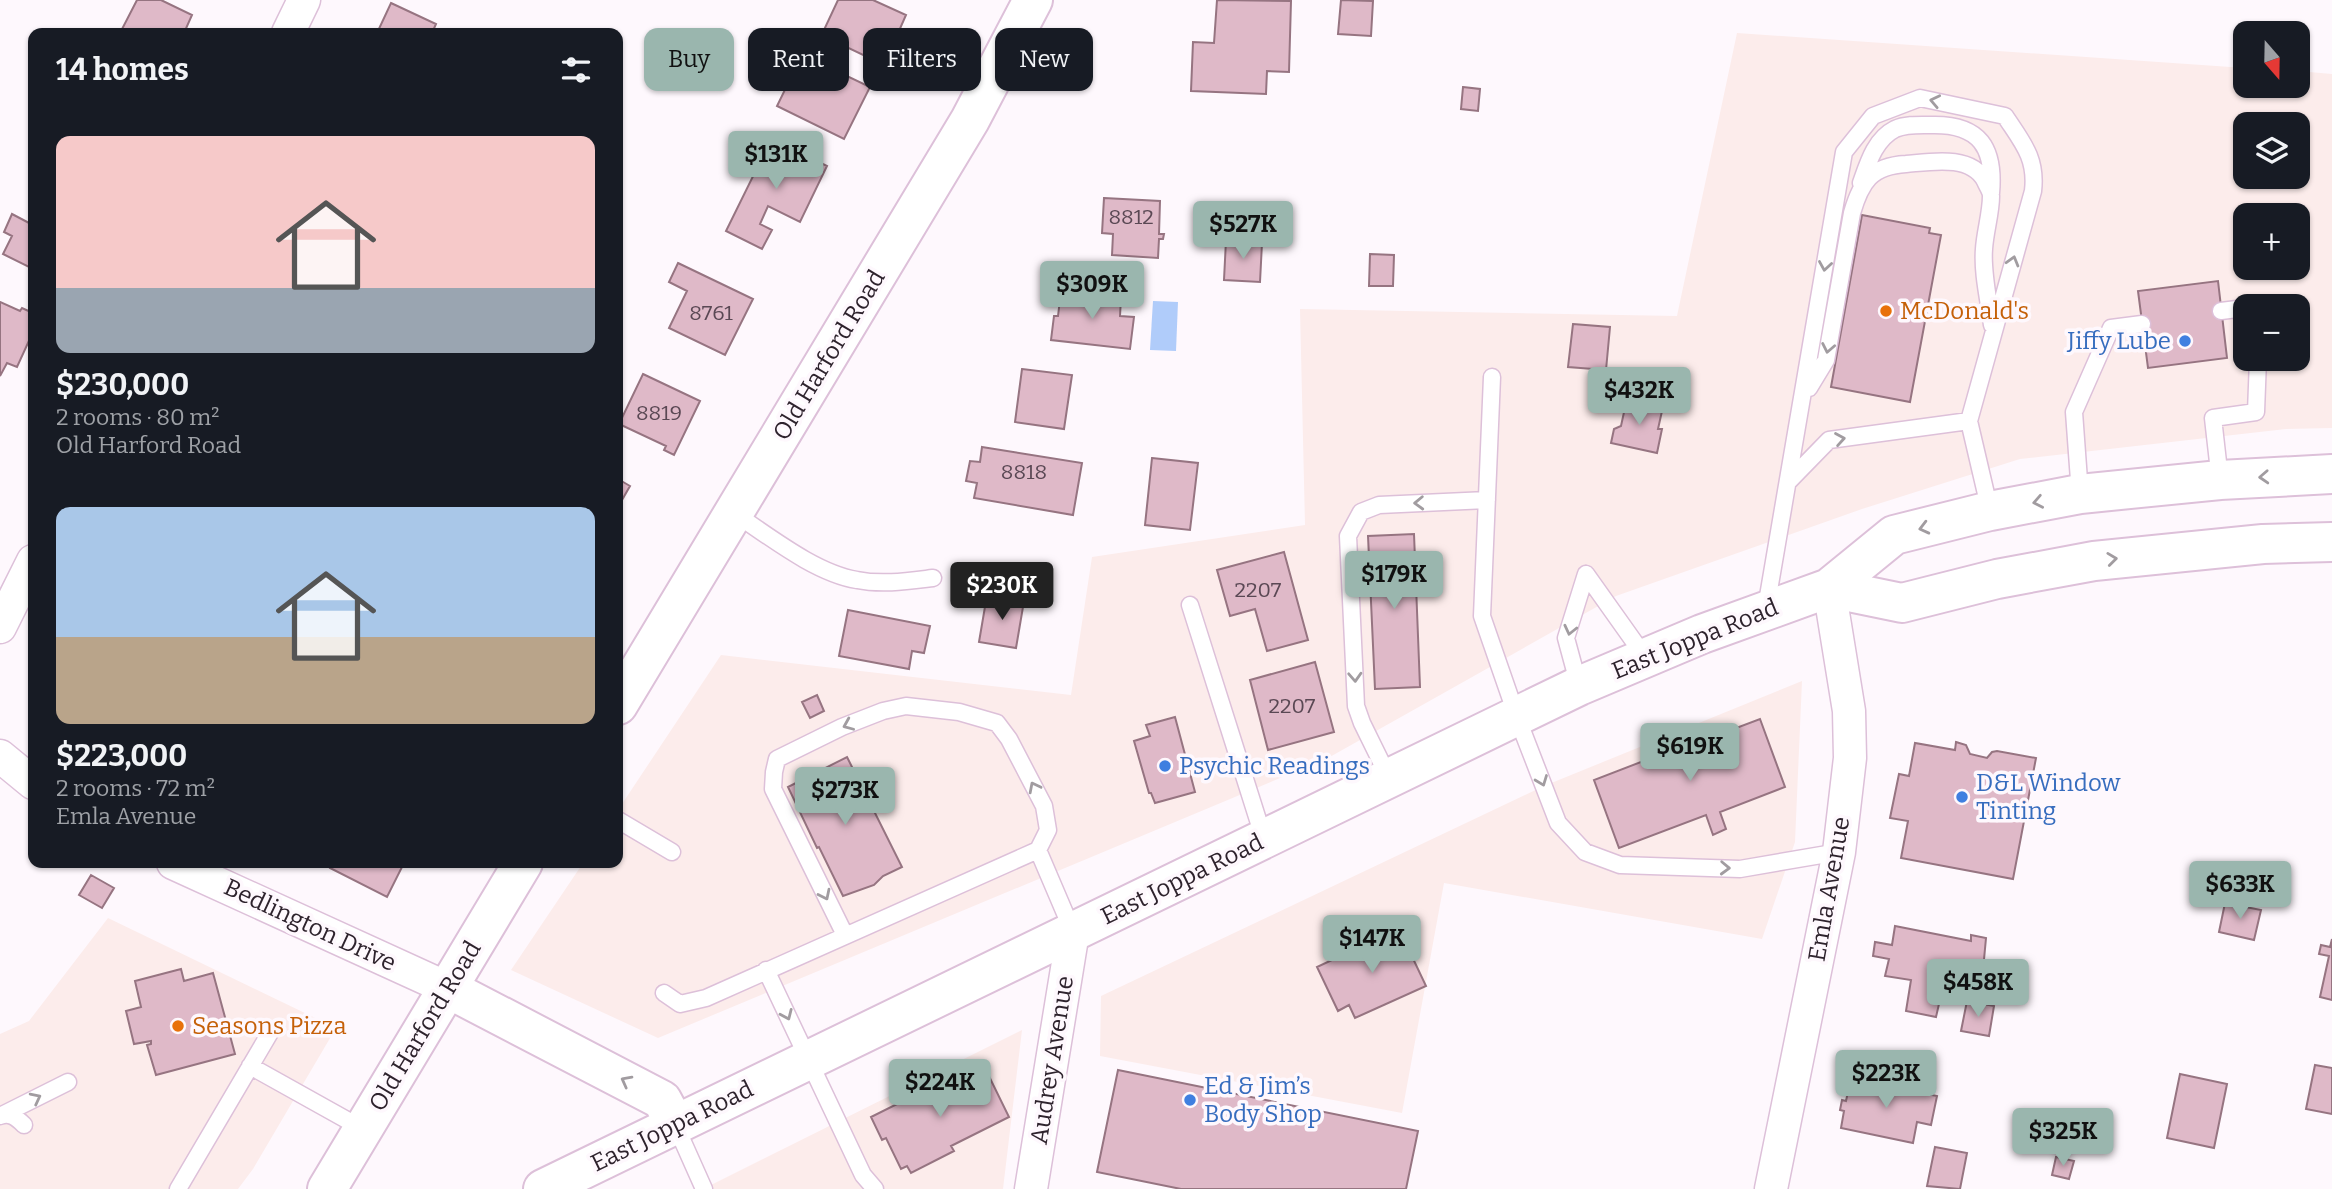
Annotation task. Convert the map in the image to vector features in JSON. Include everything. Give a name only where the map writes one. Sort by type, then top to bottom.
[{"type":"main road","name":"Old Harford Road","points":[[623,697],[970,120],[1033,0]]},
{"type":"main road","name":"East Joppa Road","points":[[543,1189],[1578,686],[1645,657],[1829,588],[1894,535],[1990,511],[2080,494],[2220,480],[2332,474]]},
{"type":"main road","points":[[1829,588],[1902,603],[1997,579],[2094,561],[2250,545],[2332,541]]},
{"type":"main road","name":"Old Harford Road","points":[[327,1189],[520,868]]},
{"type":"main road","points":[[447,988],[662,1100],[675,1124]]},
{"type":"street","points":[[290,28],[304,0]]},
{"type":"street","points":[[0,627],[28,571]]},
{"type":"street","name":"Emla Avenue","points":[[1771,1189],[1839,852],[1850,758],[1849,711],[1829,588]]},
{"type":"street","points":[[0,756],[28,779]]},
{"type":"street","name":"Bedlington Drive","points":[[184,868],[447,988]]},
{"type":"street","name":"Audrey Avenue","points":[[1031,1189],[1073,932]]},
{"type":"lane","points":[[1766,610],[1844,152],[1873,116],[1920,98],[2005,116],[2030,153],[2035,175],[2033,191],[1969,421],[1990,511]]},
{"type":"lane","points":[[1803,398],[1826,360],[1852,213],[1869,159],[1879,142],[1894,129],[1912,125],[1944,125],[1971,132],[1981,141],[1990,157],[1993,173],[1984,253],[1993,334]]},
{"type":"lane","points":[[1858,192],[1870,175],[1889,165],[1933,161],[1964,164],[1981,174],[1991,193]]},
{"type":"lane","points":[[2221,311],[2233,310]]},
{"type":"lane","points":[[2080,494],[2074,412],[2111,328],[2142,324]]},
{"type":"lane","points":[[2220,480],[2213,418],[2256,412],[2258,371]]},
{"type":"lane","points":[[1492,377],[1482,616],[1558,823],[1585,852],[1620,865],[1740,869],[1839,852]]},
{"type":"lane","points":[[1789,481],[1829,440],[1969,421]]},
{"type":"lane","points":[[1390,779],[1356,706],[1349,536],[1353,524],[1361,512],[1379,505],[1487,500]]},
{"type":"lane","points":[[734,513],[832,573],[857,580],[891,583],[933,578]]},
{"type":"lane","points":[[1578,686],[1566,638],[1586,574],[1645,657]]},
{"type":"lane","points":[[1189,605],[1264,839]]},
{"type":"lane","points":[[664,993],[680,1004],[706,999],[1038,850],[1048,830],[1044,806],[1009,739],[997,723],[959,712],[906,706],[883,711],[842,727],[777,759],[774,789],[845,936]]},
{"type":"lane","points":[[623,823],[672,852]]},
{"type":"lane","points":[[1038,850],[1073,932]]},
{"type":"lane","points":[[766,970],[863,1175],[874,1189]]},
{"type":"lane","points":[[178,1189],[271,1031]]},
{"type":"lane","points":[[250,1066],[363,1129]]},
{"type":"lane","points":[[2,1115],[68,1082]]},
{"type":"lane","points":[[2,1115],[16,1117],[24,1125]]},
{"type":"lane","points":[[675,1124],[704,1189]]},
{"type":"shaded area","points":[[1737,33],[2233,67],[2233,98],[2310,98],[2310,72],[2332,74],[2332,428],[2286,429],[2020,459],[1862,509],[1616,596],[1328,758],[658,1038],[511,970],[580,868],[623,868],[623,802],[721,655],[1071,695],[1092,557],[1305,525],[1300,309],[1677,316]]},
{"type":"shaded area","points":[[1802,681],[1795,842],[1762,939],[1444,883],[1402,1113],[1100,1056],[1101,996],[1544,786]]},
{"type":"shaded area","points":[[108,918],[336,1028],[253,1169],[238,1189],[0,1189],[0,1034],[29,1021]]},
{"type":"shaded area","points":[[1022,1030],[1003,1189],[703,1189]]},
{"type":"water","points":[[1153,301],[1178,302],[1176,351],[1150,350]]},
{"type":"building","points":[[137,0],[161,0],[192,15],[186,28],[123,28]]},
{"type":"building","points":[[838,0],[873,0],[906,15],[900,28],[863,28],[863,55],[849,48],[849,28],[825,28]]},
{"type":"building","points":[[1217,0],[1291,1],[1289,72],[1267,71],[1266,94],[1191,91],[1193,42],[1214,43]]},
{"type":"building","points":[[1341,0],[1373,1],[1371,36],[1338,34]]},
{"type":"building","points":[[391,3],[436,24],[434,28],[379,28]]},
{"type":"building","points":[[849,77],[863,84],[863,91],[868,91],[844,139],[777,106],[784,91],[849,91]]},
{"type":"building","points":[[1463,87],[1480,89],[1478,111],[1461,109]]},
{"type":"building","points":[[772,139],[827,166],[800,222],[768,206],[760,224],[772,230],[762,249],[726,231],[763,156],[759,154],[762,147],[767,150]]},
{"type":"building","points":[[1104,198],[1160,201],[1159,234],[1164,234],[1163,239],[1159,239],[1158,258],[1112,255],[1113,234],[1102,233]]},
{"type":"building","points":[[12,214],[28,222],[28,266],[3,254],[12,236],[4,232]]},
{"type":"building","name":"McDonald's","points":[[1862,215],[1930,228],[1929,233],[1941,235],[1910,402],[1831,387]]},
{"type":"building","points":[[1226,240],[1262,243],[1260,282],[1224,280]]},
{"type":"building","points":[[1370,254],[1394,255],[1393,286],[1369,286]]},
{"type":"building","points":[[678,263],[753,299],[725,355],[669,328],[687,291],[669,282]]},
{"type":"building","name":"Jiffy Lube","points":[[2218,281],[2227,358],[2148,368],[2138,291]]},
{"type":"building","points":[[1061,291],[1121,298],[1120,316],[1134,317],[1130,349],[1051,340]]},
{"type":"building","points":[[0,302],[20,311],[22,308],[28,311],[28,343],[17,367],[7,363],[0,376]]},
{"type":"building","points":[[1573,324],[1610,327],[1606,370],[1568,367]]},
{"type":"building","points":[[1022,369],[1072,375],[1064,429],[1015,422]]},
{"type":"building","points":[[643,374],[700,401],[674,455],[664,450],[666,446],[623,426],[623,416]]},
{"type":"building","points":[[1628,394],[1637,396],[1635,405],[1639,406],[1640,399],[1649,400],[1647,408],[1662,411],[1658,429],[1662,429],[1657,453],[1611,443],[1614,429],[1621,426]]},
{"type":"building","points":[[982,447],[1082,463],[1073,515],[974,498],[977,483],[966,481],[970,461],[980,462]]},
{"type":"building","points":[[1152,458],[1198,463],[1190,530],[1145,525]]},
{"type":"building","points":[[623,482],[630,486],[623,498]]},
{"type":"building","points":[[1414,534],[1420,687],[1375,689],[1368,536]]},
{"type":"building","points":[[1284,552],[1308,640],[1267,651],[1255,609],[1230,616],[1217,570]]},
{"type":"building","points":[[987,595],[1024,601],[1016,648],[979,642]]},
{"type":"building","points":[[848,610],[930,626],[924,653],[912,651],[909,669],[839,656]]},
{"type":"building","points":[[1315,662],[1334,732],[1268,750],[1250,680]]},
{"type":"building","points":[[817,695],[824,711],[810,718],[802,702]]},
{"type":"building","name":"Psychic Readings","points":[[1175,717],[1195,792],[1155,803],[1149,793],[1134,741],[1150,736],[1146,725]]},
{"type":"building","points":[[1760,719],[1785,787],[1720,812],[1726,829],[1713,835],[1706,815],[1619,848],[1594,780],[1680,747],[1673,730],[1687,725],[1694,744]]},
{"type":"building","name":"D&L Window Tinting","points":[[1956,742],[1966,745],[1970,754],[1987,758],[1997,751],[2036,758],[2013,879],[1901,858],[1908,821],[1890,818],[1899,774],[1909,776],[1915,743],[1955,750]]},
{"type":"building","points":[[847,757],[902,867],[883,876],[874,885],[843,896],[788,787]]},
{"type":"building","points":[[330,868],[402,868],[387,897]]},
{"type":"building","points":[[91,875],[114,888],[102,908],[79,895]]},
{"type":"building","points":[[2225,903],[2261,910],[2254,940],[2219,932]]},
{"type":"building","points":[[1895,926],[1971,941],[1971,935],[1986,938],[1983,970],[1948,965],[1936,1017],[1906,1011],[1911,980],[1885,976],[1889,959],[1873,956],[1875,942],[1892,945]]},
{"type":"building","points":[[1399,929],[1426,986],[1355,1018],[1349,1005],[1338,1011],[1317,967],[1385,935],[1391,948],[1395,946],[1389,934]]},
{"type":"building","points":[[2332,939],[2332,1000],[2320,997],[2329,956],[2319,954],[2321,945],[2330,947]]},
{"type":"building","name":"Seasons Pizza","points":[[181,969],[184,981],[213,973],[235,1054],[156,1075],[147,1045],[151,1044],[151,1041],[134,1044],[126,1011],[141,1007],[135,981]]},
{"type":"building","points":[[1967,1001],[1994,1006],[1989,1036],[1961,1031]]},
{"type":"building","points":[[2315,1065],[2332,1068],[2332,1114],[2306,1109]]},
{"type":"building","points":[[984,1066],[1009,1117],[951,1146],[954,1151],[911,1173],[907,1166],[901,1169],[886,1138],[882,1140],[871,1117],[955,1075],[957,1079]]},
{"type":"building","name":"Ed & Jim’s Body Shop","points":[[1118,1070],[1418,1131],[1406,1189],[1181,1189],[1097,1172]]},
{"type":"building","points":[[2180,1074],[2227,1084],[2214,1148],[2167,1138]]},
{"type":"building","points":[[1851,1078],[1884,1085],[1886,1080],[1912,1086],[1911,1091],[1937,1096],[1931,1125],[1917,1122],[1913,1143],[1841,1128],[1844,1111],[1840,1110],[1842,1100],[1846,1101]]},
{"type":"building","points":[[1935,1147],[1967,1153],[1960,1189],[1927,1186]]},
{"type":"building","points":[[2056,1157],[2074,1161],[2069,1179],[2052,1175]]},
{"type":"place","name":"McDonald's","points":[[1886,311]]},
{"type":"place","name":"Jiffy Lube","points":[[2185,341]]},
{"type":"place","name":"Psychic Readings","points":[[1165,766]]},
{"type":"place","name":"D&L Window Tinting","points":[[1962,797]]},
{"type":"place","name":"Seasons Pizza","points":[[178,1026]]},
{"type":"place","name":"Ed & Jim’s Body Shop","points":[[1190,1100]]}]
